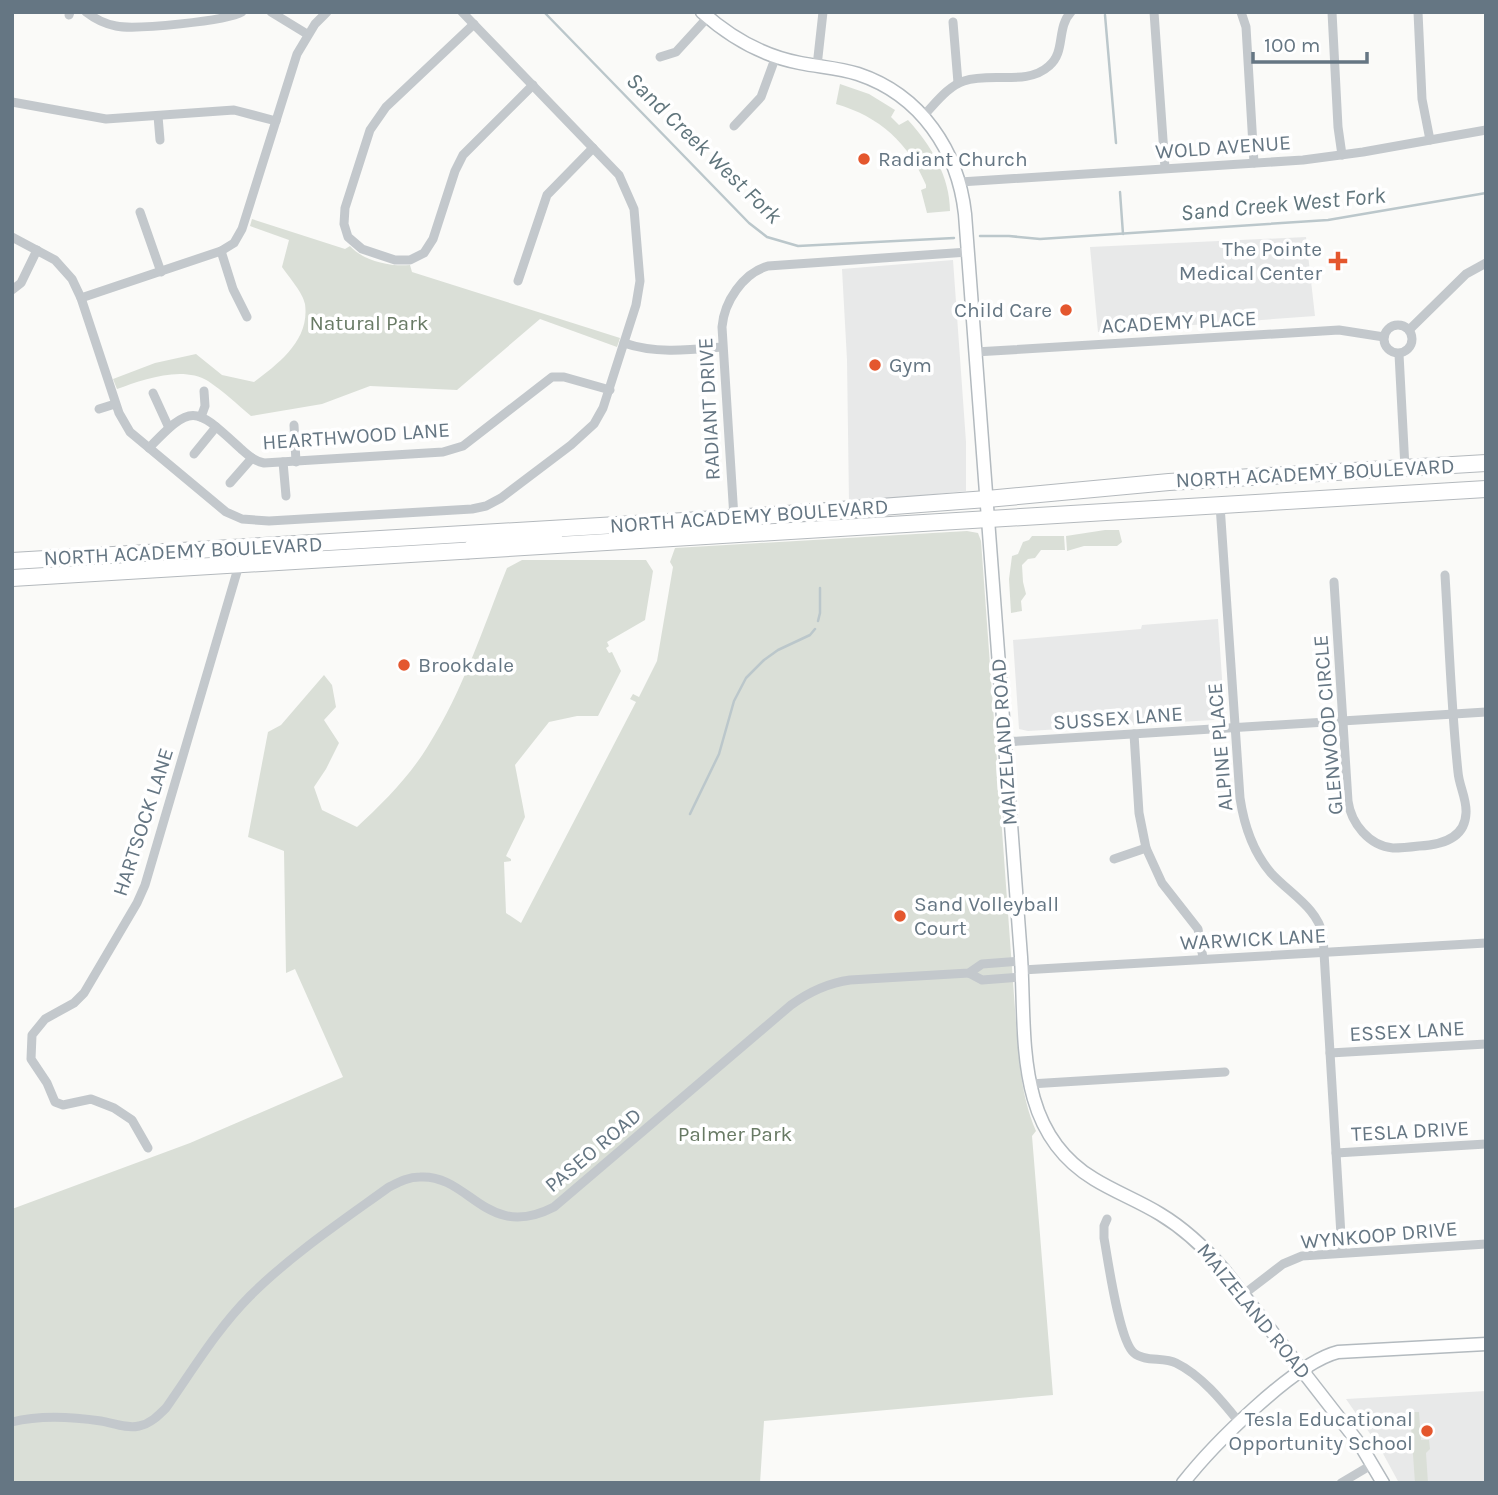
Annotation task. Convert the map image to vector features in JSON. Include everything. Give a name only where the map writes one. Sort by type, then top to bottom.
[{"type":"highway","name":"NORTH ACADEMY BOULEVARD","points":[[12,561],[734,518],[1169,482],[1486,463]]},
{"type":"highway","points":[[1298,500],[1313,491],[1383,487],[1392,484],[1403,474],[1405,468]]},
{"type":"highway","name":"NORTH ACADEMY BOULEVARD","points":[[12,578],[1486,489]]},
{"type":"main road","name":"MAIZELAND ROAD","points":[[705,15],[739,40],[776,56],[846,71],[875,81],[902,97],[923,116],[949,154],[960,182],[968,253],[1024,1025],[1035,1106],[1054,1142],[1074,1164],[1093,1179],[1159,1213],[1206,1250],[1244,1294],[1303,1371],[1373,1464],[1383,1483]]},
{"type":"main road","points":[[663,538],[666,533],[674,530],[742,525],[752,523],[760,516]]},
{"type":"main road","points":[[468,551],[476,541],[552,536],[563,528]]},
{"type":"main road","points":[[238,548],[239,565]]},
{"type":"main road","points":[[1183,1483],[1239,1422],[1325,1356],[1338,1352],[1486,1344]]},
{"type":"street","points":[[86,12],[109,25],[125,27],[222,20],[242,12]]},
{"type":"street","points":[[271,12],[307,34]]},
{"type":"street","points":[[81,298],[221,251],[234,243],[242,229],[297,54],[307,34],[327,12]]},
{"type":"street","points":[[12,237],[62,265],[72,279],[81,298],[115,404],[130,432],[218,507],[242,519],[269,521],[486,506],[501,498],[581,437],[598,417],[610,390],[639,293],[640,272],[636,217],[623,183],[593,148],[462,12]]},
{"type":"street","points":[[817,66],[823,12]]},
{"type":"street","points":[[923,116],[958,83],[975,78],[1026,76],[1043,71],[1056,58],[1063,23],[1071,12]]},
{"type":"street","points":[[1154,12],[1165,169]]},
{"type":"street","points":[[1241,12],[1246,27],[1254,163]]},
{"type":"street","points":[[1332,12],[1342,155]]},
{"type":"street","points":[[1418,12],[1422,99],[1430,141]]},
{"type":"street","points":[[660,57],[676,52],[705,15]]},
{"type":"street","points":[[953,22],[958,83]]},
{"type":"street","points":[[474,24],[386,107],[370,130],[345,208],[344,224],[354,245],[402,261],[424,253],[433,239],[455,171],[463,155],[533,85]]},
{"type":"street","points":[[734,126],[761,97],[776,56]]},
{"type":"street","points":[[12,102],[106,119],[234,110],[276,121]]},
{"type":"street","points":[[158,116],[160,140]]},
{"type":"street","name":"WOLD AVENUE","points":[[960,182],[1342,155],[1486,130]]},
{"type":"street","points":[[518,281],[547,195],[593,148]]},
{"type":"street","points":[[140,212],[160,272]]},
{"type":"street","points":[[12,290],[21,283],[35,235]]},
{"type":"street","points":[[221,251],[233,289],[247,317]]},
{"type":"street","name":"RADIANT DRIVE","points":[[734,518],[722,327],[725,313],[744,280],[762,268],[968,253]]},
{"type":"street","points":[[1409,330],[1466,274],[1486,263]]},
{"type":"street","points":[[1394,326],[1406,327],[1413,339],[1411,346],[1399,354],[1386,346],[1384,337],[1394,326]]},
{"type":"street","name":"ACADEMY PLACE","points":[[975,352],[1339,330],[1384,337]]},
{"type":"street","points":[[624,343],[645,350],[659,351],[722,347]]},
{"type":"street","points":[[1399,354],[1405,468]]},
{"type":"street","name":"HEARTHWOOD LANE","points":[[201,417],[251,458],[264,463],[283,462],[457,449],[552,377],[564,377],[610,390]]},
{"type":"street","points":[[149,448],[178,419],[185,416],[201,417],[205,406],[204,391]]},
{"type":"street","points":[[153,393],[169,428]]},
{"type":"street","points":[[99,409],[115,404]]},
{"type":"street","points":[[294,425],[296,461]]},
{"type":"street","points":[[194,454],[216,427]]},
{"type":"street","points":[[230,483],[251,458]]},
{"type":"street","points":[[283,462],[286,496]]},
{"type":"street","name":"ALPINE PLACE","points":[[1220,505],[1242,809],[1252,841],[1269,871],[1316,918],[1322,929],[1342,1252]]},
{"type":"street","name":"HARTSOCK LANE","points":[[148,1148],[132,1120],[119,1110],[91,1099],[63,1105],[55,1102],[47,1083],[31,1059],[31,1040],[45,1018],[77,1001],[88,987],[140,895],[161,834],[239,565]]},
{"type":"street","name":"GLENWOOD CIRCLE","points":[[1334,582],[1348,801],[1354,822],[1373,840],[1393,848],[1449,841],[1465,821],[1466,805],[1458,772],[1445,575]]},
{"type":"street","name":"SUSSEX LANE","points":[[1004,742],[1486,712]]},
{"type":"street","points":[[1134,734],[1139,813],[1146,848],[1162,883],[1198,929],[1203,958]]},
{"type":"street","points":[[1114,859],[1146,848]]},
{"type":"street","name":"WARWICK LANE","points":[[1022,969],[1486,943]]},
{"type":"street","name":"PASEO ROAD","points":[[12,1422],[68,1419],[131,1427],[146,1424],[166,1408],[226,1323],[249,1297],[281,1268],[389,1187],[410,1178],[430,1177],[450,1185],[499,1214],[518,1217],[544,1212],[579,1188],[783,1011],[812,992],[850,980],[969,973],[982,964],[1022,969]]},
{"type":"street","name":"PASEO ROAD","points":[[969,973],[982,980],[1022,969]]},
{"type":"street","name":"ESSEX LANE","points":[[1330,1053],[1486,1044]]},
{"type":"street","points":[[1030,1084],[1225,1072]]},
{"type":"street","name":"TESLA DRIVE","points":[[1336,1153],[1486,1144]]},
{"type":"street","points":[[1107,1219],[1104,1238],[1121,1322],[1131,1350],[1138,1356],[1168,1360],[1185,1369],[1213,1392],[1239,1422]]},
{"type":"street","name":"WYNKOOP DRIVE","points":[[1244,1294],[1275,1269],[1293,1259],[1312,1254],[1486,1244]]},
{"type":"street","points":[[1341,1483],[1373,1464]]},
{"type":"shaded area","points":[[1306,237],[1315,316],[1098,332],[1090,247]]},
{"type":"shaded area","points":[[953,260],[966,442],[966,491],[849,503],[847,360],[842,269]]},
{"type":"shaded area","points":[[1218,619],[1224,708],[1222,717],[1213,720],[1028,731],[1019,729],[1013,640],[1141,629],[1142,625]]},
{"type":"shaded area","name":"Tesla Educational Opportunity School","points":[[1486,1391],[1486,1483],[1399,1483],[1380,1448],[1346,1399]]},
{"type":"green space","points":[[840,84],[869,94],[895,110],[891,117],[899,125],[908,120],[938,162],[947,186],[950,211],[927,213],[921,190],[926,188],[926,185],[911,156],[891,133],[879,124],[852,109],[836,104]]},
{"type":"green space","name":"Natural Park","points":[[252,219],[345,249],[350,246],[362,256],[378,262],[410,265],[412,272],[620,338],[617,347],[540,319],[457,390],[370,386],[322,404],[251,416],[214,385],[198,376],[174,374],[117,389],[113,379],[155,363],[196,354],[222,375],[254,382],[291,349],[303,329],[305,304],[302,295],[282,267],[289,240],[250,226]]},
{"type":"green space","points":[[1119,530],[1122,542],[1117,546],[1084,546],[1067,551],[1066,536]]},
{"type":"green space","name":"Palmer Park","points":[[967,531],[978,533],[981,541],[1017,1037],[1024,1091],[1036,1131],[1032,1136],[1053,1395],[764,1421],[760,1483],[12,1483],[12,1209],[190,1143],[343,1077],[295,969],[286,973],[284,851],[248,837],[268,732],[281,725],[324,675],[332,685],[336,707],[324,720],[339,743],[314,787],[322,810],[357,827],[404,779],[440,725],[472,659],[507,568],[522,560],[646,560],[653,571],[645,620],[607,642],[609,646],[606,648],[609,653],[612,652],[621,671],[598,716],[577,716],[549,722],[515,765],[525,817],[506,856],[511,861],[504,862],[506,913],[521,923],[636,702],[630,699],[633,694],[639,697],[657,661],[673,567],[670,562],[675,548]]},
{"type":"green space","points":[[1032,536],[1064,536],[1065,550],[1041,550],[1035,558],[1028,559],[1022,565],[1026,594],[1021,601],[1022,611],[1011,613],[1009,579],[1012,556],[1018,554],[1023,542]]},
{"type":"green space","points":[[1410,1412],[1419,1412],[1421,1440],[1429,1440],[1430,1449],[1426,1453],[1428,1483],[1415,1483]]},
{"type":"waterway","name":"Sand Creek West Fork","points":[[544,12],[749,223],[767,237],[798,246],[954,238]]},
{"type":"waterway","name":"Sand Creek West Fork","points":[[1105,15],[1116,143]]},
{"type":"waterway","name":"Sand Creek West Fork","points":[[1120,192],[1123,234]]},
{"type":"waterway","name":"Sand Creek West Fork","points":[[980,236],[1040,239],[1328,220],[1486,193]]},
{"type":"waterway","points":[[818,621],[820,588]]},
{"type":"waterway","points":[[690,814],[719,754],[734,701],[746,678],[778,650],[810,635],[815,629]]},
{"type":"place","name":"Radiant Church","points":[[864,159]]},
{"type":"place","name":"The Pointe Medical Center","points":[[1338,261]]},
{"type":"place","name":"Child Care","points":[[1066,310]]},
{"type":"place","name":"Gym","points":[[875,365]]},
{"type":"place","name":"Brookdale","points":[[404,665]]},
{"type":"place","name":"Sand Volleyball Court","points":[[900,916]]},
{"type":"place","name":"Tesla Educational Opportunity School","points":[[1427,1431]]}]
